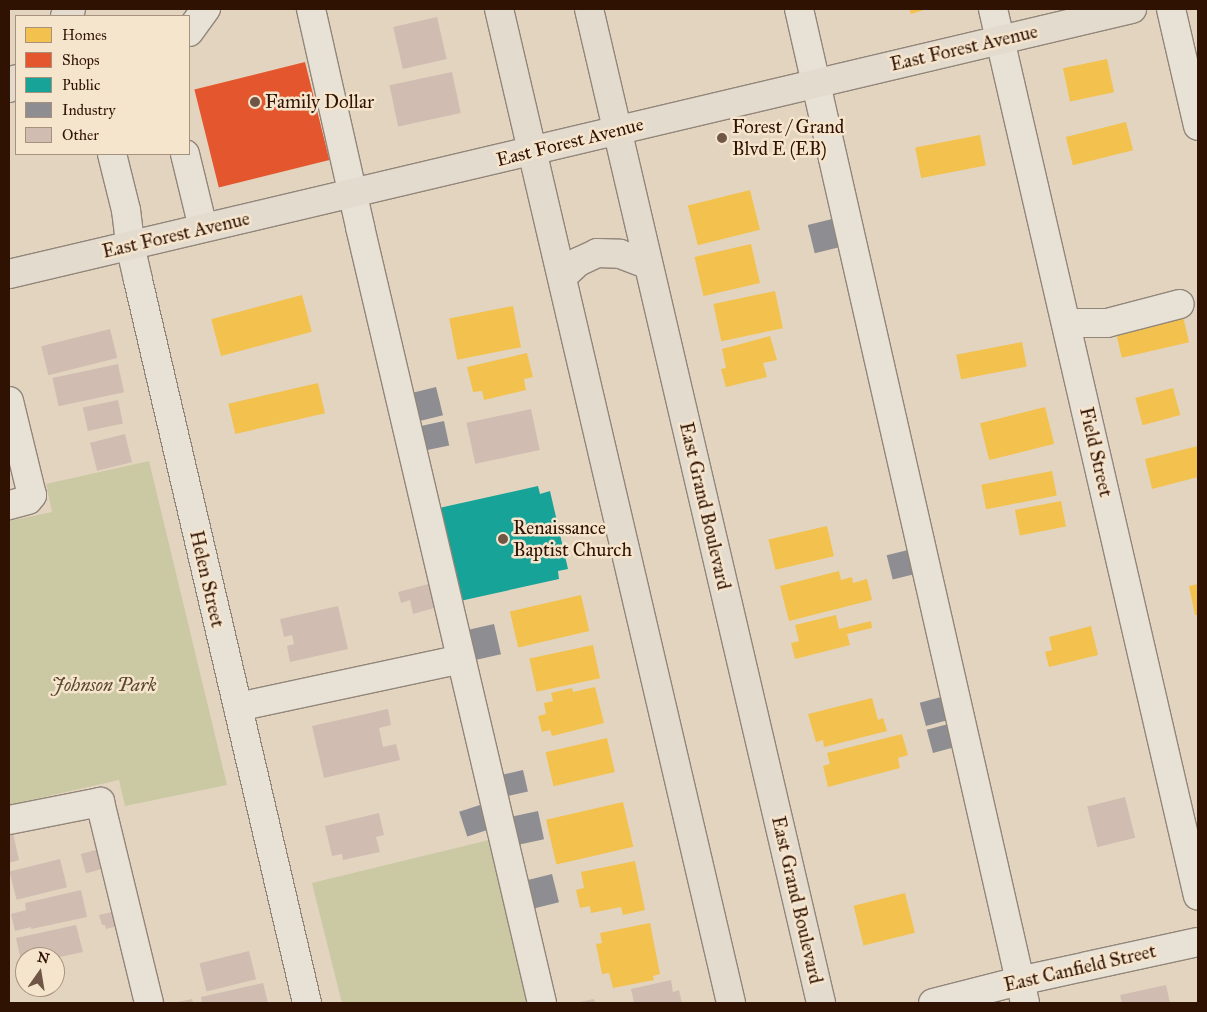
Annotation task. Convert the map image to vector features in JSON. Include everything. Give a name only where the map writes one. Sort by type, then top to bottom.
[{"type":"main road","points":[[499,9],[730,1003]]},
{"type":"main road","name":"East Grand Boulevard","points":[[589,9],[821,1003]]},
{"type":"main road","name":"East Forest Avenue","points":[[9,274],[533,152],[617,130],[1132,9]]},
{"type":"main road","points":[[562,277],[578,262],[597,253],[620,254],[648,265]]},
{"type":"street","points":[[190,31],[206,9]]},
{"type":"street","points":[[311,9],[352,194],[542,1003]]},
{"type":"street","points":[[799,9],[1022,992]]},
{"type":"street","name":"Field Street","points":[[993,9],[1198,896]]},
{"type":"street","points":[[1171,9],[1198,126]]},
{"type":"street","name":"Helen Street","points":[[112,155],[126,210],[130,246],[307,1003]]},
{"type":"street","points":[[185,155],[203,228]]},
{"type":"street","points":[[1066,323],[1107,323],[1180,304]]},
{"type":"street","points":[[9,401],[32,495],[28,500],[9,505]]},
{"type":"street","points":[[238,707],[461,659]]},
{"type":"street","points":[[9,820],[100,802],[149,1003]]},
{"type":"street","name":"East Canfield Street","points":[[932,1003],[1022,992],[1198,942]]},
{"type":"green space","name":"Johnson Park","points":[[149,461],[227,785],[125,806],[119,780],[9,805],[9,521],[52,512],[46,484]]},
{"type":"green space","points":[[489,840],[530,1003],[342,1003],[312,883]]},
{"type":"building: Homes","points":[[909,9],[927,9],[911,14]]},
{"type":"building: Homes","points":[[1107,59],[1114,92],[1070,102],[1063,68]]},
{"type":"building: Homes","points":[[1126,122],[1133,150],[1073,165],[1066,137]]},
{"type":"building: Homes","points":[[980,135],[986,165],[921,178],[915,148]]},
{"type":"building: Homes","points":[[750,190],[760,230],[698,245],[688,205]]},
{"type":"building: Homes","points":[[751,244],[760,283],[703,296],[694,257]]},
{"type":"building: Homes","points":[[775,291],[783,328],[721,341],[713,304]]},
{"type":"building: Homes","points":[[302,295],[312,332],[221,356],[211,319]]},
{"type":"building: Homes","points":[[513,306],[521,347],[457,360],[449,318]]},
{"type":"building: Homes","points":[[1183,316],[1189,342],[1122,358],[1116,332]]},
{"type":"building: Homes","points":[[770,336],[777,360],[763,363],[767,377],[726,387],[721,369],[726,368],[722,349]]},
{"type":"building: Homes","points":[[1022,342],[1027,367],[961,379],[956,355]]},
{"type":"building: Homes","points":[[527,353],[533,377],[524,379],[526,390],[484,400],[482,391],[473,392],[467,367]]},
{"type":"building: Homes","points":[[318,383],[325,413],[235,434],[228,404]]},
{"type":"building: Homes","points":[[1173,388],[1180,415],[1143,425],[1135,398]]},
{"type":"building: Homes","points":[[1045,407],[1054,444],[989,460],[980,423]]},
{"type":"building: Homes","points":[[1198,446],[1198,477],[1152,489],[1145,459]]},
{"type":"building: Homes","points":[[1052,471],[1057,496],[986,509],[981,485]]},
{"type":"building: Homes","points":[[1061,501],[1066,527],[1020,535],[1015,510]]},
{"type":"building: Homes","points":[[827,526],[834,556],[776,570],[769,539]]},
{"type":"building: Homes","points":[[839,571],[841,580],[852,577],[853,583],[867,579],[872,600],[789,621],[780,586]]},
{"type":"building: Homes","points":[[1198,584],[1198,615],[1195,615],[1189,586]]},
{"type":"building: Homes","points":[[581,595],[589,631],[518,647],[510,611]]},
{"type":"building: Homes","points":[[836,615],[839,629],[871,621],[872,628],[847,634],[850,645],[795,659],[791,643],[799,641],[795,625]]},
{"type":"building: Homes","points":[[1091,626],[1098,655],[1049,667],[1045,652],[1052,650],[1049,637]]},
{"type":"building: Homes","points":[[593,645],[600,678],[536,692],[529,659]]},
{"type":"building: Homes","points":[[595,687],[604,723],[552,736],[550,730],[542,732],[538,716],[546,714],[544,703],[553,701],[551,693],[572,688],[573,692]]},
{"type":"building: Homes","points":[[872,698],[878,720],[883,718],[887,731],[824,747],[823,740],[816,742],[808,714]]},
{"type":"building: Homes","points":[[902,734],[908,755],[898,758],[900,768],[828,787],[823,766],[830,764],[827,753]]},
{"type":"building: Homes","points":[[607,738],[615,772],[553,786],[546,752]]},
{"type":"building: Homes","points":[[623,802],[633,847],[556,865],[546,820]]},
{"type":"building: Homes","points":[[635,861],[645,910],[623,915],[621,907],[591,913],[590,906],[580,908],[576,890],[584,888],[581,872]]},
{"type":"building: Homes","points":[[905,893],[915,933],[863,946],[854,906]]},
{"type":"building: Homes","points":[[650,923],[660,974],[653,976],[654,980],[613,988],[609,973],[602,974],[596,944],[602,943],[600,933]]},
{"type":"building: Shops","points":[[305,62],[329,160],[219,188],[194,90]]},
{"type":"building: Public","name":"Renaissance Baptist Church","points":[[538,486],[540,494],[550,491],[568,569],[558,571],[559,579],[460,601],[439,508]]},
{"type":"building: Industry","points":[[832,219],[839,247],[815,253],[808,225]]},
{"type":"building: Industry","points":[[436,387],[443,415],[418,421],[411,393]]},
{"type":"building: Industry","points":[[444,421],[449,445],[424,451],[419,426]]},
{"type":"building: Industry","points":[[908,550],[914,574],[893,580],[887,555]]},
{"type":"building: Industry","points":[[494,624],[501,654],[477,660],[470,630]]},
{"type":"building: Industry","points":[[941,697],[947,720],[926,726],[920,703]]},
{"type":"building: Industry","points":[[948,724],[954,747],[933,753],[927,730]]},
{"type":"building: Industry","points":[[523,770],[528,791],[504,797],[499,776]]},
{"type":"building: Industry","points":[[483,804],[491,829],[467,836],[459,812]]},
{"type":"building: Industry","points":[[538,811],[544,839],[514,846],[508,817]]},
{"type":"building: Industry","points":[[552,874],[559,902],[532,909],[525,881]]},
{"type":"building: Other","points":[[437,17],[447,59],[403,69],[393,27]]},
{"type":"building: Other","points":[[452,72],[461,113],[398,126],[389,85]]},
{"type":"building: Other","points":[[110,329],[117,358],[48,375],[41,346]]},
{"type":"building: Other","points":[[118,364],[124,392],[58,406],[52,378]]},
{"type":"building: Other","points":[[118,400],[123,423],[88,431],[83,407]]},
{"type":"building: Other","points":[[531,409],[540,450],[475,464],[466,423]]},
{"type":"building: Other","points":[[125,434],[132,462],[97,471],[90,443]]},
{"type":"building: Other","points":[[432,583],[438,607],[413,614],[410,600],[401,603],[398,592]]},
{"type":"building: Other","points":[[338,606],[348,649],[290,662],[287,646],[294,644],[292,635],[284,637],[280,619]]},
{"type":"building: Other","points":[[388,709],[391,725],[379,728],[383,747],[396,744],[400,760],[324,778],[312,726]]},
{"type":"building: Other","points":[[1125,797],[1135,838],[1097,847],[1087,806]]},
{"type":"building: Other","points":[[379,813],[384,835],[376,837],[380,852],[343,860],[342,854],[332,856],[325,826]]},
{"type":"building: Other","points":[[12,829],[19,860],[9,863],[9,830]]},
{"type":"building: Other","points":[[103,848],[108,867],[86,873],[81,854]]},
{"type":"building: Other","points":[[60,859],[67,887],[17,900],[10,872]]},
{"type":"building: Other","points":[[81,890],[87,917],[15,931],[11,914],[26,910],[25,903]]},
{"type":"building: Other","points":[[121,910],[125,924],[106,929],[105,925],[102,925],[99,915]]},
{"type":"building: Other","points":[[76,925],[83,952],[65,956],[65,947],[18,947],[16,938]]},
{"type":"building: Other","points":[[249,951],[256,979],[207,991],[200,963]]},
{"type":"building: Other","points":[[671,980],[673,992],[679,990],[682,1003],[634,1003],[631,989]]},
{"type":"building: Other","points":[[263,983],[268,1003],[202,1003],[201,997]]},
{"type":"building: Other","points":[[1166,985],[1170,1003],[1122,1003],[1120,995]]},
{"type":"building: Other","points":[[192,999],[193,1003],[178,1003],[178,1002]]},
{"type":"building: Other","points":[[594,999],[595,1003],[579,1003],[579,1002]]},
{"type":"place","name":"Family Dollar","points":[[255,102]]},
{"type":"place","name":"Forest / Grand Blvd E (EB)","points":[[722,138]]},
{"type":"place","name":"Renaissance Baptist Church","points":[[503,539]]}]
